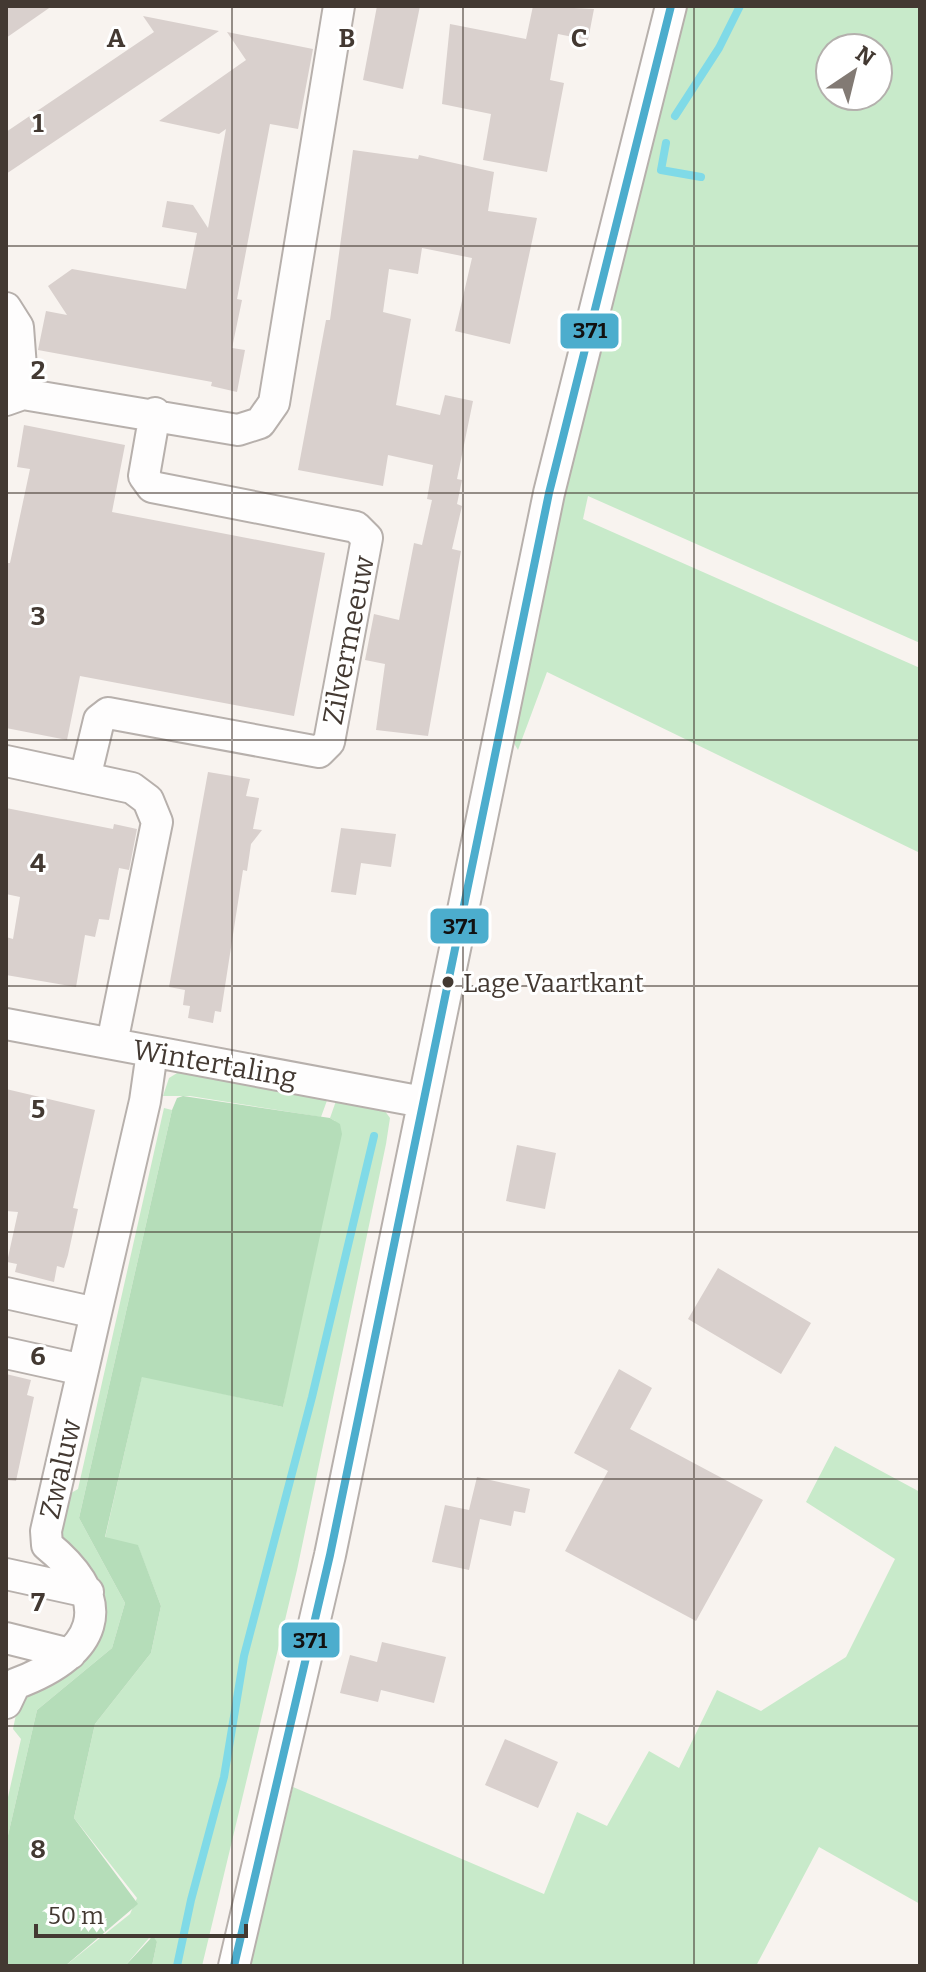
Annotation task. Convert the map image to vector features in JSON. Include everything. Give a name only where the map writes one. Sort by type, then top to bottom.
[{"type":"street","points":[[6,308],[18,327],[14,397],[155,413],[238,430],[260,423],[274,403],[339,6]]},
{"type":"street","points":[[234,1966],[330,1555],[549,493],[671,6]]},
{"type":"street","name":"Zilvermeeuw","points":[[85,778],[99,720],[108,713],[319,752],[329,742],[367,538],[356,527],[152,487],[144,476],[155,413]]},
{"type":"street","points":[[6,761],[132,788],[148,800],[157,822],[112,1043]]},
{"type":"street","name":"Wintertaling","points":[[6,1024],[423,1102]]},
{"type":"street","points":[[6,1293],[96,1313],[145,1101],[152,1052]]},
{"type":"street","name":"Zwaluw","points":[[88,1592],[77,1571],[47,1545],[46,1531],[96,1313]]},
{"type":"street","points":[[6,1353],[83,1370]]},
{"type":"street","points":[[6,1574],[88,1592],[89,1623],[70,1654],[52,1669],[15,1684],[6,1703]]},
{"type":"street","points":[[6,1638],[70,1654]]},
{"type":"green space","points":[[687,6],[920,6],[920,643],[588,496],[583,519],[920,668],[920,853],[547,672],[518,750],[508,733],[511,703],[632,207]]},
{"type":"green space","points":[[182,1070],[329,1095],[321,1117],[190,1096],[163,1096],[169,1078]]},
{"type":"green space","points":[[183,1096],[330,1118],[340,1124],[342,1134],[283,1407],[142,1377],[105,1537],[138,1545],[161,1606],[151,1653],[95,1724],[74,1818],[138,1904],[65,1966],[6,1966],[6,1844],[37,1710],[112,1648],[125,1603],[79,1518],[172,1110],[177,1098]]},
{"type":"green space","points":[[337,1098],[382,1107],[390,1118],[386,1144],[297,1570],[202,1966],[152,1966],[157,1942],[149,1938],[125,1966],[65,1966],[130,1914],[137,1898],[74,1818],[95,1724],[151,1653],[161,1606],[138,1546],[105,1538],[142,1376],[283,1407],[335,1121],[330,1118]]},
{"type":"green space","points":[[164,1108],[172,1110],[79,1518],[125,1603],[112,1648],[37,1710],[6,1844],[6,1806],[21,1739],[13,1729],[20,1695],[86,1646],[56,1542],[66,1496],[78,1489]]},
{"type":"green space","points":[[835,1446],[920,1492],[920,1904],[819,1847],[756,1966],[250,1966],[293,1787],[544,1894],[577,1812],[607,1826],[649,1751],[679,1768],[717,1690],[761,1711],[846,1657],[895,1559],[806,1502]]},
{"type":"green space","points":[[153,1936],[157,1942],[152,1966],[125,1966]]},
{"type":"building","points":[[6,6],[52,6],[6,38]]},
{"type":"building","points":[[377,6],[420,6],[403,89],[363,80]]},
{"type":"building","points":[[533,6],[594,9],[588,40],[558,34],[550,80],[564,83],[547,172],[483,160],[491,114],[442,104],[450,24],[526,39]]},
{"type":"building","points":[[143,16],[219,31],[6,174],[6,132],[154,32]]},
{"type":"building","points":[[227,32],[313,49],[298,129],[270,124],[237,299],[242,300],[232,348],[245,350],[237,392],[211,386],[212,382],[38,350],[46,311],[67,315],[48,286],[72,269],[186,289],[197,233],[162,227],[167,201],[193,205],[208,228],[226,129],[219,134],[159,121],[246,60]]},
{"type":"building","points":[[353,150],[418,159],[419,155],[494,172],[488,211],[537,218],[510,344],[455,331],[472,258],[422,248],[418,274],[389,269],[383,312],[411,319],[396,405],[440,415],[445,395],[473,401],[457,479],[462,480],[457,504],[462,506],[452,549],[461,551],[428,736],[376,730],[385,664],[365,660],[374,614],[399,620],[414,543],[422,545],[432,500],[427,499],[433,465],[388,455],[383,486],[298,470],[326,320],[330,320]]},
{"type":"building","points":[[24,425],[125,445],[112,512],[325,553],[294,716],[80,676],[67,740],[6,728],[6,563],[10,563],[30,469],[17,467]]},
{"type":"building","points":[[208,772],[250,779],[246,796],[259,798],[253,829],[262,830],[251,844],[247,871],[243,870],[221,1012],[215,1011],[213,1023],[188,1018],[190,1006],[183,1005],[185,990],[169,987]]},
{"type":"building","points":[[6,808],[113,829],[114,824],[137,829],[129,870],[119,868],[109,920],[99,919],[95,937],[85,935],[76,987],[6,975],[6,937],[13,939],[20,897],[6,894]]},
{"type":"building","points":[[341,828],[396,834],[391,867],[361,863],[356,895],[331,892]]},
{"type":"building","points":[[6,1089],[95,1110],[73,1208],[78,1209],[68,1255],[64,1268],[57,1266],[54,1282],[15,1272],[17,1264],[7,1262],[18,1212],[6,1211]]},
{"type":"building","points":[[517,1145],[556,1153],[545,1209],[506,1201]]},
{"type":"building","points":[[718,1268],[811,1323],[781,1374],[688,1319]]},
{"type":"building","points":[[619,1369],[652,1388],[630,1429],[763,1500],[696,1621],[565,1551],[608,1471],[574,1453]]},
{"type":"building","points":[[6,1374],[31,1380],[27,1395],[34,1397],[16,1481],[6,1480]]},
{"type":"building","points":[[477,1477],[530,1489],[525,1513],[514,1511],[511,1526],[480,1519],[469,1570],[432,1562],[445,1505],[469,1510]]},
{"type":"building","points":[[382,1642],[446,1657],[434,1703],[381,1690],[378,1702],[340,1693],[350,1655],[377,1662]]},
{"type":"building","points":[[505,1739],[558,1762],[538,1808],[485,1785]]},
{"type":"waterway","points":[[675,116],[719,48],[740,6]]},
{"type":"waterway","points":[[666,143],[661,170],[701,177]]},
{"type":"waterway","points":[[177,1966],[224,1777],[244,1656],[312,1397],[374,1136]]},
{"type":"transit line","name":"371","points":[[234,1966],[330,1555],[549,493],[671,6]]},
{"type":"place","name":"Lage Vaartkant","points":[[448,982]]}]
